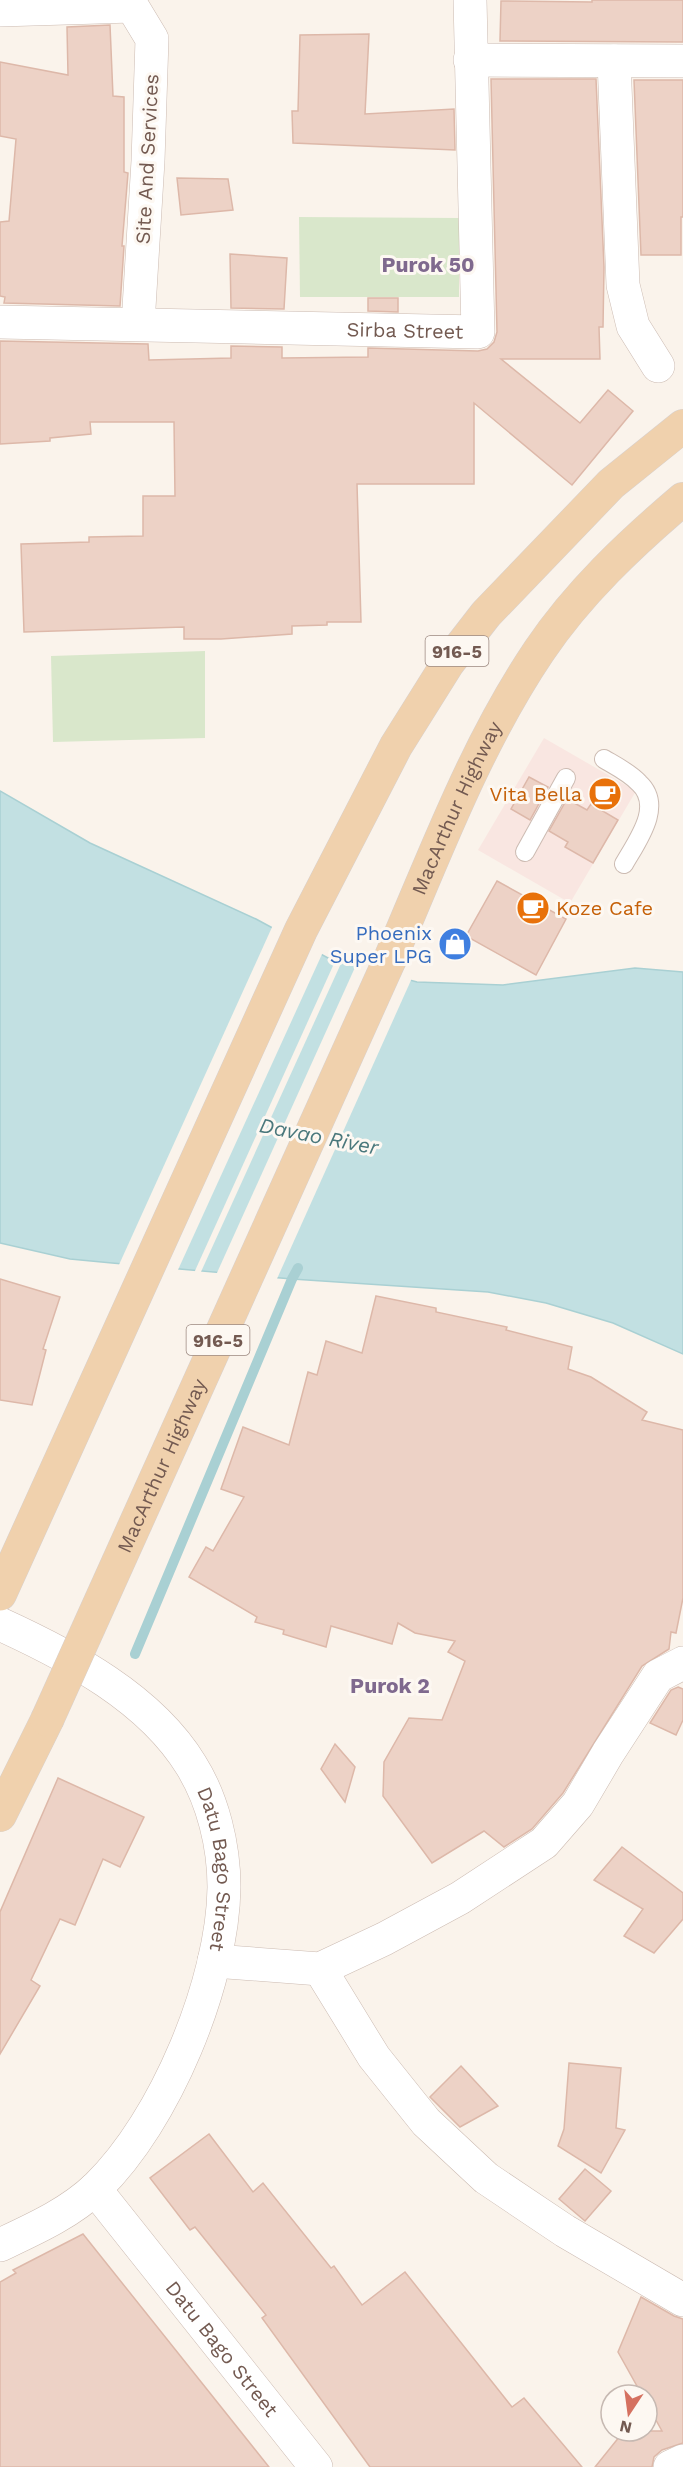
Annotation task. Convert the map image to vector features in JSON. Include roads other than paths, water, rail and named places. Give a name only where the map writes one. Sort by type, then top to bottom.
[{"type":"main road","name":"916-5","points":[[0,1594],[301,930],[396,746],[448,663],[486,614],[611,484],[683,426]]},
{"type":"main road","name":"MacArthur Highway","points":[[0,1815],[47,1720],[486,741],[540,650],[589,587],[652,525],[683,499]]},
{"type":"street","name":"Sirba Street","points":[[0,322],[478,332],[470,0]]},
{"type":"street","points":[[0,10],[131,3]]},
{"type":"street","name":"Site And Services","points":[[131,3],[152,39],[138,324]]},
{"type":"street","points":[[470,60],[683,61]]},
{"type":"street","points":[[614,61],[623,285],[633,326],[658,366]]},
{"type":"street","name":"Datu Bago Street","points":[[0,1624],[58,1654],[134,1701],[160,1723],[192,1767],[213,1812],[224,1886],[214,1961],[195,2022],[159,2103],[134,2145],[95,2189],[310,2465]]},
{"type":"street","points":[[214,1961],[320,1969],[384,1939],[460,1898],[544,1843],[578,1804],[658,1676],[683,1663]]},
{"type":"street","points":[[320,1969],[381,2067],[426,2122],[486,2178],[565,2231],[683,2300]]},
{"type":"street","points":[[0,2245],[68,2210],[95,2189]]},
{"type":"street","points":[[670,2467],[683,2461]]},
{"type":"lane","points":[[604,759],[638,781],[649,797],[647,820],[624,864]]},
{"type":"lane","points":[[525,852],[566,778]]},
{"type":"water","name":"Davao River","points":[[0,791],[90,843],[256,919],[328,958],[417,982],[503,985],[635,968],[683,972],[683,1354],[613,1323],[546,1303],[488,1292],[292,1279],[70,1259],[0,1243]]},
{"type":"waterway","points":[[135,1654],[298,1268]]},
{"type":"place","name":"Vita Bella","points":[[605,794]]},
{"type":"place","name":"Koze Cafe","points":[[533,908]]},
{"type":"place","name":"Phoenix Super LPG","points":[[455,944]]},
{"type":"district","name":"Purok 50","points":[[428,264]]},
{"type":"district","name":"Purok 2","points":[[390,1685]]}]
